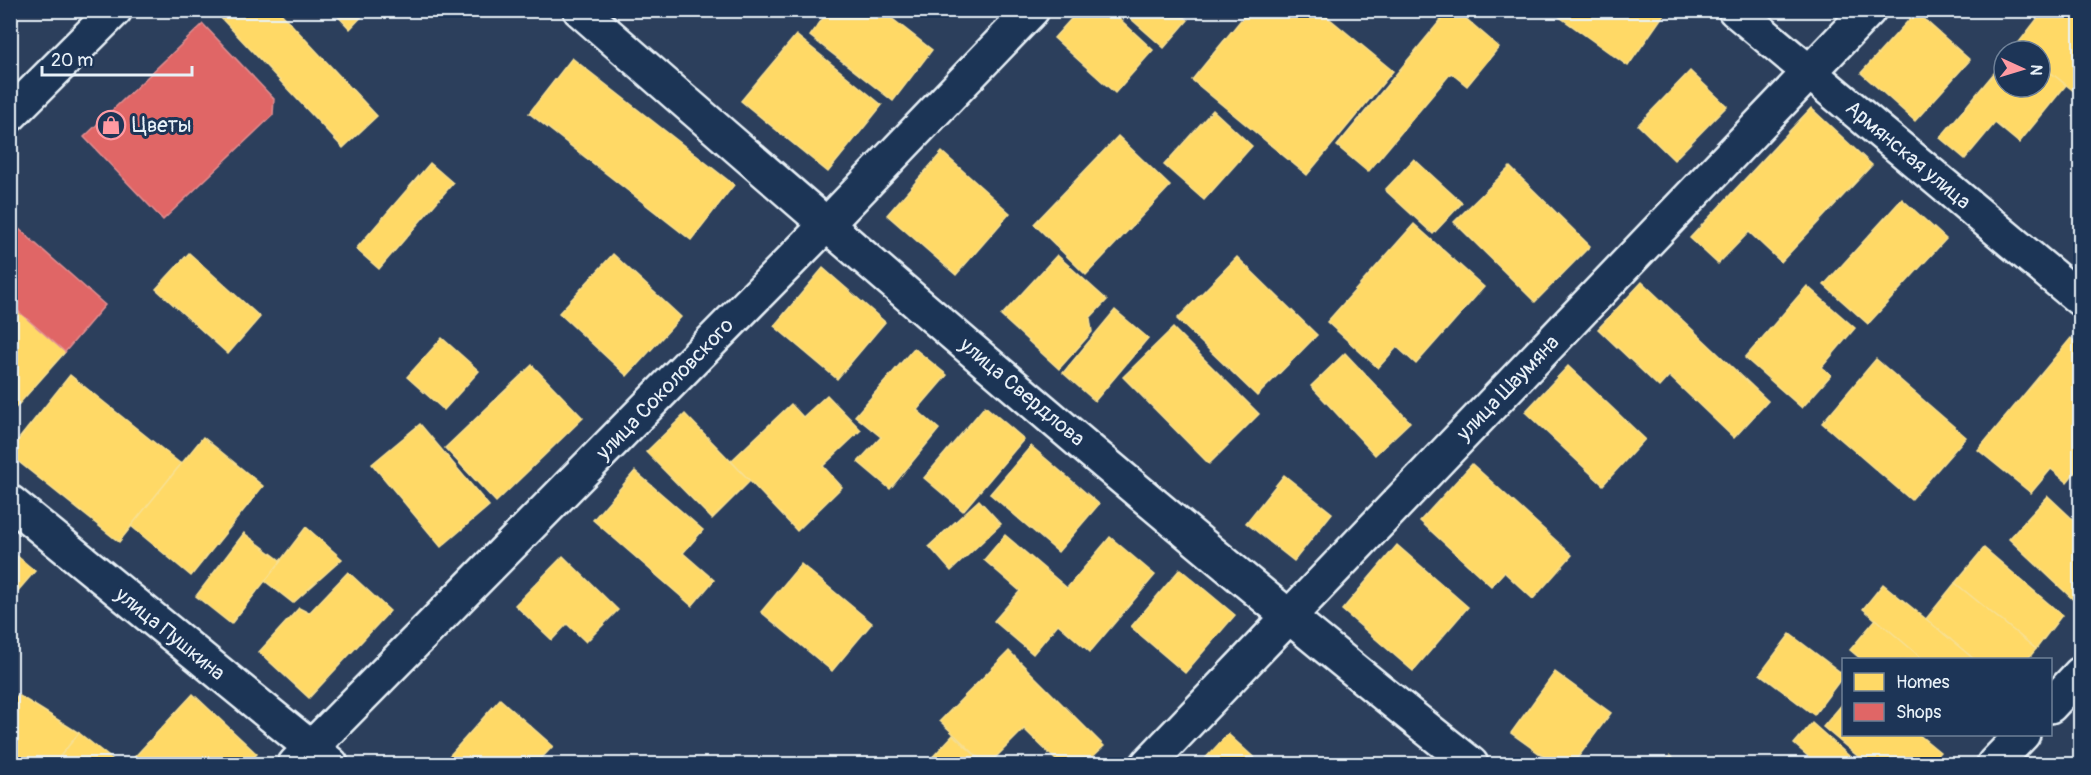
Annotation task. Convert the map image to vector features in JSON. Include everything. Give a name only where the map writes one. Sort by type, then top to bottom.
[{"type":"street","points":[[10,115],[115,10]]},
{"type":"street","name":"улица Свердлова","points":[[580,10],[825,225],[1288,618],[1471,765]]},
{"type":"street","name":"улица Соколовского","points":[[312,759],[1032,10]]},
{"type":"street","name":"Армянская улица","points":[[1735,10],[2080,300]]},
{"type":"street","name":"улица Шаумяна","points":[[1148,765],[1869,10]]},
{"type":"street","name":"улица Пушкина","points":[[10,502],[312,759]]},
{"type":"street","points":[[2052,704],[2080,675]]},
{"type":"street","points":[[1994,765],[2022,736]]},
{"type":"building: Homes","points":[[229,10],[278,10],[377,116],[343,148],[221,18]]},
{"type":"building: Homes","points":[[332,10],[368,10],[350,29]]},
{"type":"building: Homes","points":[[829,10],[881,10],[932,50],[893,101],[810,36]]},
{"type":"building: Homes","points":[[1079,10],[1110,10],[1153,50],[1115,93],[1054,38]]},
{"type":"building: Homes","points":[[1121,10],[1177,10],[1188,20],[1164,48]]},
{"type":"building: Homes","points":[[1249,10],[1319,10],[1393,71],[1307,175],[1192,80]]},
{"type":"building: Homes","points":[[1449,10],[1456,10],[1499,47],[1467,86],[1451,73],[1368,172],[1337,146]]},
{"type":"building: Homes","points":[[1560,10],[1667,10],[1628,66],[1557,15]]},
{"type":"building: Homes","points":[[2044,10],[2064,10],[2080,22],[2080,96],[2052,74],[2052,39],[2022,39]]},
{"type":"building: Homes","points":[[1916,12],[1970,60],[1915,121],[1861,73]]},
{"type":"building: Homes","points":[[796,35],[882,105],[828,172],[741,101]]},
{"type":"building: Homes","points":[[572,58],[734,185],[691,240],[529,113]]},
{"type":"building: Homes","points":[[1690,71],[1727,106],[1674,160],[1638,125]]},
{"type":"building: Homes","points":[[2052,74],[2066,85],[2019,143],[1995,123],[1965,159],[1940,138],[1992,75],[1992,99],[2052,99]]},
{"type":"building: Homes","points":[[1811,108],[1872,165],[1781,262],[1749,232],[1718,264],[1690,238]]},
{"type":"building: Homes","points":[[1213,110],[1252,146],[1204,200],[1164,165]]},
{"type":"building: Homes","points":[[1118,136],[1170,186],[1086,275],[1034,224]]},
{"type":"building: Homes","points":[[942,152],[1010,213],[956,275],[887,215]]},
{"type":"building: Homes","points":[[1414,159],[1462,203],[1433,234],[1385,190]]},
{"type":"building: Homes","points":[[430,163],[453,183],[379,269],[356,249]]},
{"type":"building: Homes","points":[[1510,167],[1590,246],[1535,302],[1454,222]]},
{"type":"building: Homes","points":[[1902,199],[1946,239],[1868,324],[1824,285]]},
{"type":"building: Homes","points":[[1414,224],[1484,287],[1416,364],[1397,347],[1378,368],[1327,322]]},
{"type":"building: Homes","points":[[189,253],[260,317],[228,354],[156,289]]},
{"type":"building: Homes","points":[[613,254],[681,317],[627,376],[559,313]]},
{"type":"building: Homes","points":[[1057,255],[1107,300],[1090,318],[1092,332],[1059,369],[1001,316]]},
{"type":"building: Homes","points":[[1237,257],[1317,335],[1257,396],[1177,319]]},
{"type":"building: Homes","points":[[823,268],[885,322],[837,379],[774,326]]},
{"type":"building: Homes","points":[[1642,282],[1768,401],[1734,438],[1669,376],[1659,387],[1598,329]]},
{"type":"building: Homes","points":[[1807,286],[1855,328],[1822,367],[1831,375],[1802,408],[1745,358]]},
{"type":"building: Homes","points":[[10,304],[65,352],[10,414]]},
{"type":"building: Homes","points":[[1115,310],[1148,338],[1095,401],[1063,373]]},
{"type":"building: Homes","points":[[1173,328],[1259,414],[1209,464],[1123,377]]},
{"type":"building: Homes","points":[[442,338],[479,371],[444,410],[407,377]]},
{"type":"building: Homes","points":[[2071,338],[2080,346],[2080,466],[2067,482],[2051,469],[2031,493],[1978,450]]},
{"type":"building: Homes","points":[[914,348],[947,375],[917,410],[939,429],[890,489],[858,462],[881,437],[855,416]]},
{"type":"building: Homes","points":[[1345,353],[1410,422],[1375,455],[1311,386]]},
{"type":"building: Homes","points":[[1876,359],[1966,437],[1911,500],[1822,423]]},
{"type":"building: Homes","points":[[532,365],[583,418],[496,502],[445,448]]},
{"type":"building: Homes","points":[[1568,366],[1645,439],[1603,485],[1525,412]]},
{"type":"building: Homes","points":[[70,375],[181,464],[119,542],[10,455],[10,450]]},
{"type":"building: Homes","points":[[827,395],[861,430],[823,466],[842,487],[797,531],[731,461],[791,404],[803,417]]},
{"type":"building: Homes","points":[[985,406],[1024,439],[963,511],[924,478]]},
{"type":"building: Homes","points":[[685,414],[750,481],[712,519],[646,452]]},
{"type":"building: Homes","points":[[420,424],[489,506],[441,547],[372,464]]},
{"type":"building: Homes","points":[[203,437],[263,486],[191,576],[131,526]]},
{"type":"building: Homes","points":[[1031,446],[1099,504],[1058,552],[990,494]]},
{"type":"building: Homes","points":[[1472,464],[1572,555],[1533,599],[1504,572],[1491,586],[1420,521]]},
{"type":"building: Homes","points":[[635,471],[703,530],[683,553],[714,580],[692,606],[593,520]]},
{"type":"building: Homes","points":[[1284,475],[1332,513],[1294,561],[1246,523]]},
{"type":"building: Homes","points":[[2048,496],[2080,526],[2080,601],[2078,604],[2009,539]]},
{"type":"building: Homes","points":[[979,500],[1001,524],[951,571],[929,546]]},
{"type":"building: Homes","points":[[306,527],[342,559],[293,603],[265,581]]},
{"type":"building: Homes","points":[[244,533],[281,561],[231,624],[196,596]]},
{"type":"building: Homes","points":[[1005,535],[1067,588],[1110,537],[1155,575],[1090,652],[1058,624],[1033,654],[994,621],[1020,591],[984,560]]},
{"type":"building: Homes","points":[[1397,545],[1468,607],[1413,671],[1342,610]]},
{"type":"building: Homes","points":[[1984,548],[2062,615],[2036,649],[1955,583]]},
{"type":"building: Homes","points":[[10,550],[35,571],[10,600]]},
{"type":"building: Homes","points":[[563,556],[618,610],[586,642],[567,624],[552,640],[515,605]]},
{"type":"building: Homes","points":[[801,564],[872,623],[832,671],[761,612]]},
{"type":"building: Homes","points":[[1180,569],[1235,615],[1185,673],[1131,627]]},
{"type":"building: Homes","points":[[348,572],[390,611],[309,698],[259,652],[299,608],[309,613]]},
{"type":"building: Homes","points":[[1955,583],[2036,649],[2029,658],[1973,658],[1926,619]]},
{"type":"building: Homes","points":[[1883,584],[1973,658],[1922,658],[1863,609]]},
{"type":"building: Homes","points":[[1876,619],[1922,658],[1860,658],[1850,650]]},
{"type":"building: Homes","points":[[1790,634],[1842,673],[1842,678],[1814,715],[1760,674]]},
{"type":"building: Homes","points":[[1009,651],[1104,746],[1085,764],[1060,764],[1024,729],[989,764],[985,764],[940,721]]},
{"type":"building: Homes","points":[[1555,672],[1611,713],[1573,764],[1554,764],[1511,733]]},
{"type":"building: Homes","points":[[193,694],[257,754],[247,764],[128,764]]},
{"type":"building: Homes","points":[[18,695],[79,733],[54,764],[10,764],[10,704]]},
{"type":"building: Homes","points":[[500,699],[553,746],[536,764],[442,764]]},
{"type":"building: Homes","points":[[1842,704],[1842,736],[1920,736],[1940,752],[1929,764],[1867,764],[1823,727]]},
{"type":"building: Homes","points":[[1812,723],[1858,764],[1817,764],[1794,744]]},
{"type":"building: Homes","points":[[79,733],[118,764],[54,764]]},
{"type":"building: Homes","points":[[1228,734],[1261,764],[1200,764]]},
{"type":"building: Homes","points":[[953,735],[966,747],[985,764],[926,764]]},
{"type":"building: Homes","points":[[1670,756],[1681,764],[1664,764]]},
{"type":"building: Shops","points":[[203,24],[274,99],[273,115],[163,220],[84,137]]},
{"type":"building: Shops","points":[[10,221],[105,305],[65,352],[10,304]]},
{"type":"place","name":"Цветы","points":[[111,125]]}]
